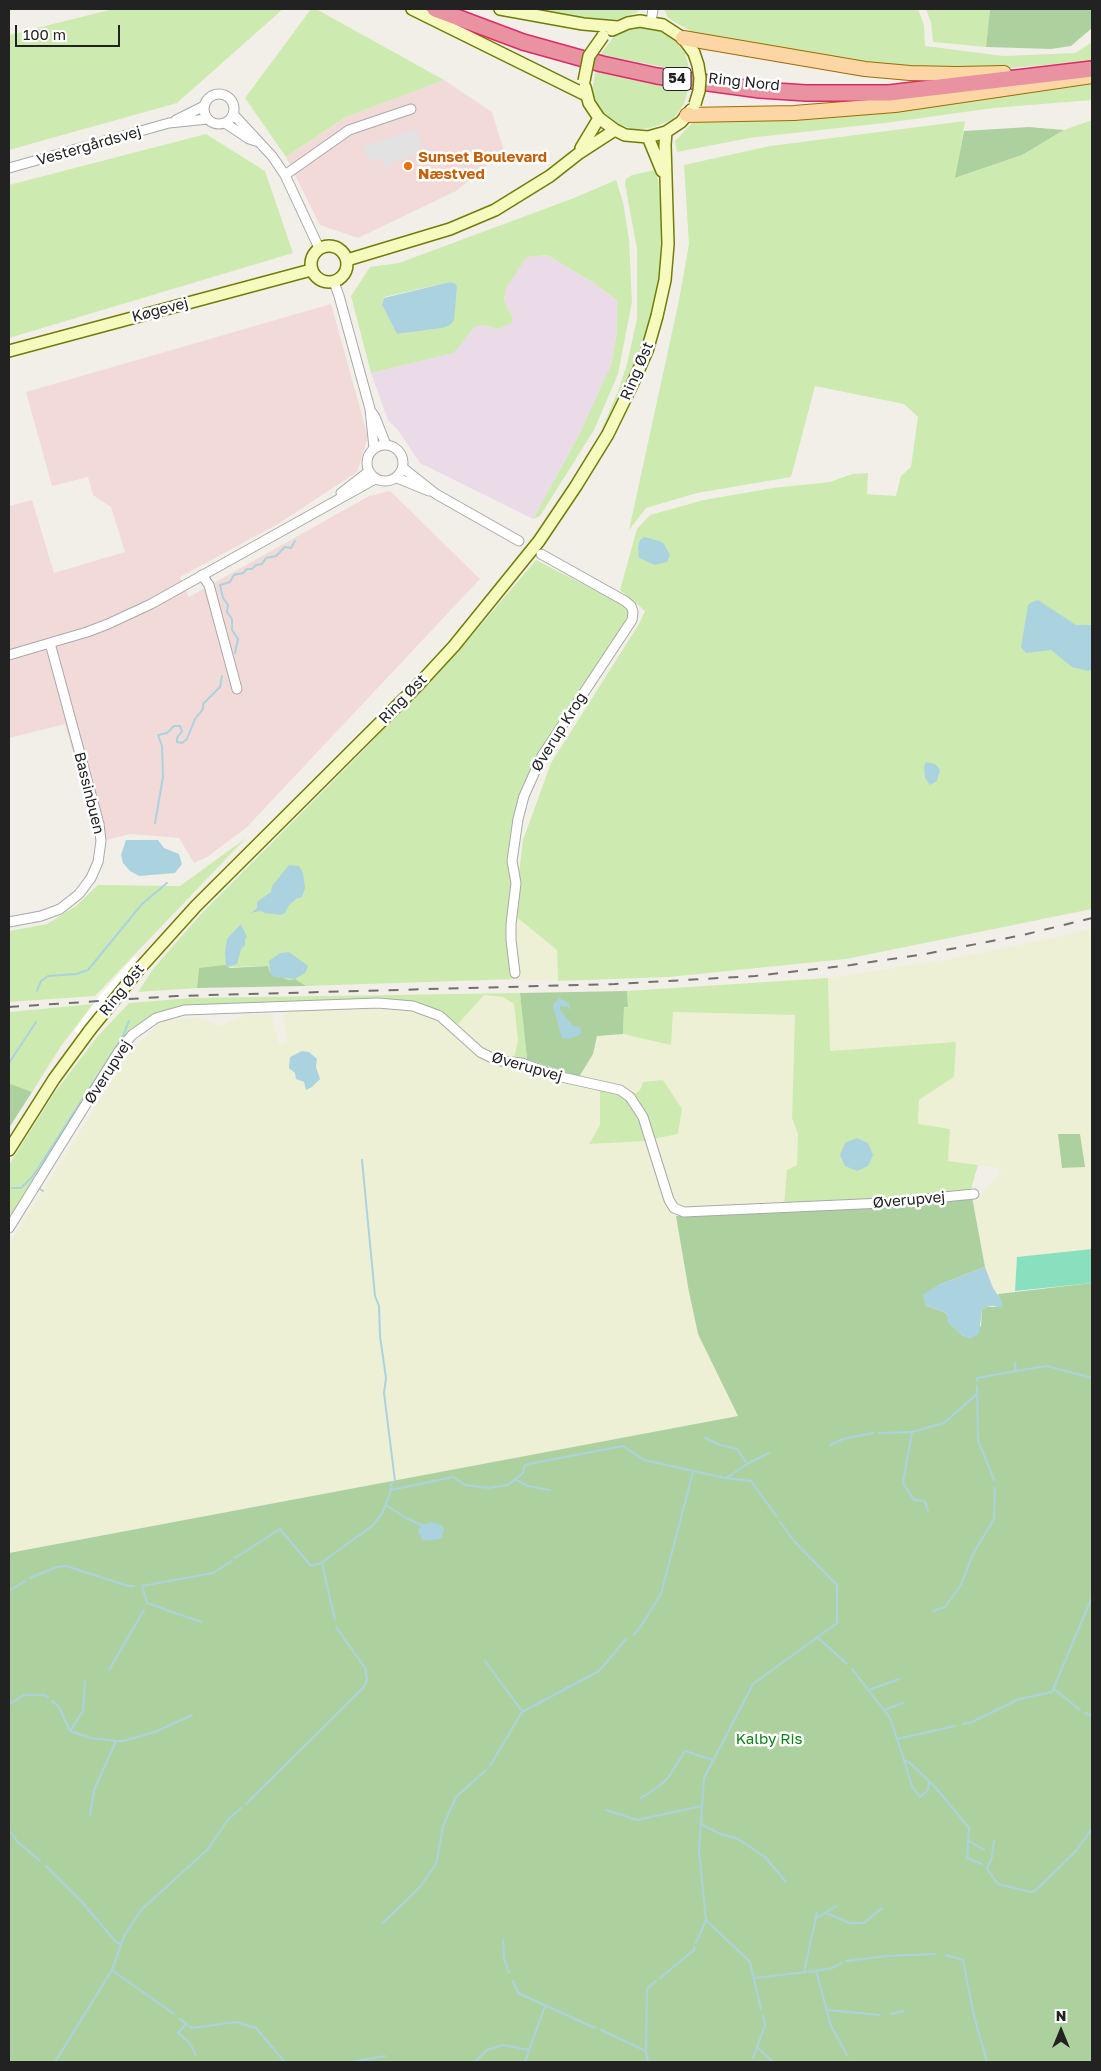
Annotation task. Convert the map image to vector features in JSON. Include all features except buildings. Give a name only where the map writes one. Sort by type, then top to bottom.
[{"type":"highway","name":"54","points":[[435,9],[523,42],[602,64],[657,76],[760,90],[889,93],[1092,68]]},
{"type":"highway","name":"Ring Nord","points":[[450,9],[525,37],[604,59],[666,73],[752,84],[806,88],[928,88]]},
{"type":"main road","points":[[412,9],[586,95]]},
{"type":"main road","points":[[500,9],[583,24],[618,26],[640,21],[651,22],[663,25],[684,38],[865,69],[910,73],[987,74],[1092,68]]},
{"type":"main road","points":[[618,26],[603,36],[589,56],[584,81],[586,95],[599,118],[615,130],[631,136],[648,137],[666,132],[691,110],[699,91],[700,78],[694,53],[684,38]]},
{"type":"main road","points":[[691,110],[794,113],[887,106],[1092,76]]},
{"type":"main road","points":[[578,154],[599,118]]},
{"type":"main road","points":[[347,260],[450,228],[495,210],[550,176],[578,154],[615,130]]},
{"type":"main road","name":"Ring Øst","points":[[9,1150],[54,1079],[90,1030],[140,968],[196,906],[418,685],[454,646],[540,541],[566,502],[608,434],[632,385],[652,334],[665,280],[668,244],[668,207],[665,180],[666,132]]},
{"type":"main road","name":"Ring Øst","points":[[648,137],[665,180]]},
{"type":"main road","points":[[327,246],[338,248],[344,253],[347,260],[345,273],[334,282],[320,280],[311,270],[311,257],[319,248],[327,246]]},
{"type":"main road","name":"Køgevej","points":[[9,351],[311,270]]},
{"type":"street","points":[[651,22],[653,9]]},
{"type":"street","points":[[234,115],[225,123],[216,124],[208,119],[204,106],[209,97],[214,94],[224,94],[234,103],[234,115],[259,142],[284,175],[319,248]]},
{"type":"street","name":"Vestergårdsvej","points":[[169,123],[204,106]]},
{"type":"street","points":[[284,175],[349,130],[411,109]]},
{"type":"street","name":"Vestergårdsvej","points":[[9,168],[169,123],[208,119]]},
{"type":"street","points":[[225,123],[248,139],[259,142]]},
{"type":"street","points":[[334,282],[370,409],[374,448]]},
{"type":"street","points":[[370,409],[386,445]]},
{"type":"street","points":[[386,445],[398,450],[401,455],[403,468],[397,478],[386,482],[375,480],[368,472],[368,456],[374,448],[386,445]]},
{"type":"street","points":[[403,468],[436,494]]},
{"type":"street","points":[[323,508],[368,472]]},
{"type":"street","points":[[397,478],[436,494],[519,541]]},
{"type":"street","points":[[9,655],[108,624],[151,604],[375,480]]},
{"type":"street","name":"Øverup Krog","points":[[515,973],[510,924],[516,883],[512,861],[518,819],[524,796],[542,756],[632,620],[633,612],[631,606],[625,600],[541,554]]},
{"type":"street","points":[[202,575],[209,585],[237,689]]},
{"type":"street","name":"Bassinbuen","points":[[9,922],[41,916],[60,909],[79,894],[91,878],[98,862],[101,841],[99,824],[50,643]]},
{"type":"street","name":"Øverupvej","points":[[9,1228],[119,1051],[132,1035],[143,1026],[156,1018],[184,1010],[360,1003],[400,1004],[427,1010],[440,1016],[480,1052],[490,1057],[500,1061],[522,1063],[557,1076],[620,1090],[636,1105],[643,1118],[669,1200],[674,1208],[684,1212],[883,1203],[974,1194]]},
{"type":"shaded area","points":[[444,80],[492,112],[504,151],[456,191],[358,238],[320,225],[286,157],[346,117]]},
{"type":"shaded area","points":[[417,129],[423,147],[417,149],[419,154],[389,164],[389,167],[385,168],[381,160],[369,159],[362,147]]},
{"type":"shaded area","points":[[547,255],[592,282],[617,300],[617,331],[611,365],[600,392],[533,519],[420,463],[398,430],[388,420],[371,373],[454,353],[473,327],[484,325],[497,329],[513,318],[504,300],[506,287],[527,257]]},
{"type":"shaded area","points":[[331,304],[368,437],[357,472],[278,524],[180,577],[189,597],[369,496],[390,491],[480,579],[246,828],[207,857],[194,863],[179,838],[130,834],[95,843],[94,824],[65,724],[9,738],[9,506],[32,500],[54,573],[125,552],[111,507],[93,495],[88,477],[52,486],[26,392]]},
{"type":"green space","points":[[113,9],[283,9],[177,103],[9,150],[9,35]]},
{"type":"green space","points":[[311,9],[316,9],[444,80],[346,117],[286,157],[245,98]]},
{"type":"green space","points":[[513,9],[641,9],[636,13],[605,23]]},
{"type":"green space","points":[[664,9],[918,9],[924,25],[925,46],[1004,56],[1075,53],[1092,42],[1092,61],[986,70],[869,65],[694,33],[668,18]]},
{"type":"green space","points":[[926,9],[990,9],[986,47],[933,42],[931,22]]},
{"type":"green space","points":[[990,9],[1092,9],[1092,28],[1071,46],[1051,49],[986,47]]},
{"type":"green space","points":[[634,28],[654,28],[673,38],[685,53],[690,72],[600,55],[615,35]]},
{"type":"green space","points":[[596,69],[689,86],[684,104],[673,119],[654,127],[636,130],[616,124],[600,111],[592,92]]},
{"type":"green space","points":[[1092,83],[1092,100],[993,108],[893,122],[749,138],[677,152],[675,141],[693,122]]},
{"type":"green space","points":[[1092,120],[1092,909],[846,959],[669,977],[558,981],[557,950],[514,915],[523,840],[551,763],[639,624],[645,611],[620,590],[637,529],[650,515],[704,500],[773,488],[830,482],[852,474],[868,473],[867,494],[896,496],[901,476],[911,467],[918,417],[904,404],[815,386],[791,477],[697,493],[646,508],[629,530],[679,300],[689,244],[684,165],[770,146],[965,121],[956,178],[1022,155],[1064,130]]},
{"type":"green space","points":[[1029,127],[1064,130],[1022,155],[955,178],[964,131]]},
{"type":"green space","points":[[206,134],[265,171],[293,253],[9,338],[9,185]]},
{"type":"green space","points":[[655,170],[658,180],[661,215],[660,275],[656,297],[640,355],[619,403],[602,434],[601,431],[627,364],[637,319],[637,249],[625,184],[626,179],[632,175]]},
{"type":"green space","points":[[616,180],[623,202],[629,239],[632,302],[618,374],[594,430],[540,516],[533,519],[581,431],[611,365],[617,331],[617,300],[592,282],[547,255],[527,257],[506,288],[504,300],[513,318],[511,324],[497,329],[484,325],[474,327],[454,353],[371,373],[351,296],[370,267],[399,263],[574,198]],"holes":[[[450,282],[457,288],[455,303],[442,328],[397,334],[382,305],[384,297]]]},
{"type":"green space","points":[[536,560],[627,607],[629,612],[628,619],[546,743],[530,771],[521,794],[509,924],[518,979],[306,986],[295,979],[289,980],[270,973],[268,966],[199,968],[197,988],[138,992],[153,969],[201,914],[369,745],[424,683],[458,652]]},
{"type":"green space","points":[[246,838],[95,996],[9,1002],[9,931],[47,924],[76,906],[98,885],[180,886]]},
{"type":"green space","points":[[514,915],[557,950],[558,981],[518,979],[514,955]]},
{"type":"green space","points":[[1092,928],[1092,1249],[1017,1257],[1015,1291],[998,1294],[993,1288],[985,1267],[972,1197],[983,1192],[1002,1171],[997,1168],[948,1161],[918,1124],[919,1100],[954,1077],[829,1051],[828,978],[950,959]]},
{"type":"green space","points":[[225,965],[230,968],[268,966],[270,973],[289,980],[295,979],[306,986],[197,988],[199,968]]},
{"type":"green space","points":[[828,978],[830,1051],[956,1042],[954,1077],[919,1100],[918,1124],[950,1129],[948,1161],[978,1165],[970,1192],[784,1206],[787,1170],[797,1165],[798,1134],[792,1118],[795,1015],[673,1012],[671,1045],[623,1034],[624,1007],[628,1006],[627,991]]},
{"type":"green space","points":[[627,991],[628,1007],[624,1007],[623,1034],[597,1036],[593,1054],[579,1077],[527,1059],[520,993]]},
{"type":"green space","points":[[520,993],[527,1059],[514,1058],[518,1040],[514,1004],[503,997],[484,995],[458,1024],[438,1011],[425,1007],[182,1007],[152,1015],[127,1036],[9,1221],[9,1165],[55,1092],[97,1037],[129,1003],[191,998]]},
{"type":"green space","points":[[484,995],[503,997],[514,1004],[518,1040],[514,1058],[501,1058],[481,1050],[458,1024]]},
{"type":"green space","points":[[93,1004],[61,1046],[32,1092],[11,1084],[9,1087],[9,1012]]},
{"type":"green space","points":[[624,1007],[673,1012],[795,1015],[792,1118],[798,1134],[797,1165],[787,1170],[784,1206],[685,1210],[676,1207],[670,1200],[653,1139],[678,1134],[682,1109],[641,1088],[637,1093],[632,1093],[622,1087],[600,1083],[600,1125],[589,1144],[646,1141],[666,1201],[676,1216],[698,1334],[739,1416],[9,1553],[9,1244],[128,1055],[148,1034],[163,1021],[196,1017],[221,1026],[245,1015],[271,1014],[279,1044],[287,1042],[283,1017],[289,1009],[401,1008],[437,1018],[476,1056],[503,1065],[527,1059],[579,1077],[593,1054],[597,1036]]},
{"type":"green space","points":[[663,1080],[682,1109],[678,1134],[653,1139],[638,1102],[632,1093],[637,1093],[643,1082]]},
{"type":"green space","points":[[11,1084],[32,1092],[9,1128],[9,1087]]},
{"type":"green space","points":[[600,1089],[619,1093],[629,1101],[635,1108],[646,1141],[589,1144],[600,1125]]},
{"type":"green space","points":[[1058,1134],[1080,1134],[1085,1167],[1062,1168]]},
{"type":"green space","name":"Kalby Ris","points":[[972,1197],[985,1267],[938,1285],[925,1305],[946,1313],[949,1323],[963,1336],[981,1326],[982,1309],[986,1307],[1002,1307],[998,1294],[1092,1283],[1092,2062],[9,2062],[9,1553],[738,1416],[698,1334],[676,1216]]},
{"type":"green space","points":[[1092,1249],[1092,1283],[1015,1291],[1017,1257]]},
{"type":"water","points":[[450,282],[456,284],[457,288],[454,320],[450,325],[442,328],[397,334],[382,305],[384,298]]},
{"type":"water","points":[[644,537],[660,541],[664,544],[670,555],[667,562],[655,565],[639,558],[638,546],[640,540]]},
{"type":"water","points":[[1038,600],[1076,625],[1092,625],[1092,669],[1089,671],[1072,667],[1051,650],[1026,653],[1021,647],[1028,605]]},
{"type":"water","points":[[926,762],[935,764],[940,770],[937,781],[930,785],[925,778],[924,766]]},
{"type":"water","points":[[126,840],[158,840],[164,848],[179,854],[182,864],[175,873],[139,876],[130,871],[123,863],[121,855]]},
{"type":"water","points":[[289,865],[299,866],[303,873],[305,888],[302,897],[289,905],[285,913],[281,915],[260,911],[251,913],[257,908],[257,902],[271,892],[272,886]]},
{"type":"water","points":[[241,924],[247,937],[245,945],[241,949],[237,964],[226,967],[225,952],[227,939]]},
{"type":"water","points":[[289,952],[307,965],[305,973],[295,979],[274,977],[270,973],[269,961],[280,953]]},
{"type":"water","points":[[559,998],[569,1003],[569,1010],[568,1006],[560,1006],[560,1010],[573,1026],[580,1027],[582,1032],[579,1035],[568,1039],[562,1038],[553,1007],[553,1004]]},
{"type":"water","points":[[302,1051],[309,1052],[317,1059],[316,1067],[320,1079],[306,1090],[304,1082],[296,1079],[295,1073],[289,1068],[290,1057]]},
{"type":"water","points":[[857,1138],[868,1143],[873,1155],[868,1166],[857,1171],[845,1166],[840,1155],[845,1143]]},
{"type":"water","points":[[985,1267],[993,1288],[1002,1301],[1002,1308],[993,1306],[982,1309],[979,1334],[970,1339],[963,1336],[948,1323],[946,1313],[925,1305],[923,1295],[938,1285]]},
{"type":"water","points":[[431,1522],[444,1528],[442,1537],[440,1539],[423,1541],[418,1531],[421,1526]]},
{"type":"pier","points":[[134,957],[151,967],[90,1042],[74,1031],[100,995]]},
{"type":"waterway","points":[[235,653],[238,639],[232,630],[232,619],[227,612],[228,605],[223,598],[220,585],[230,582],[234,575],[262,564],[266,558],[276,556],[285,547],[291,548],[295,541]]},
{"type":"waterway","points":[[155,823],[163,777],[162,746],[158,735],[167,733],[174,726],[180,726],[182,731],[177,738],[177,742],[182,743],[187,739],[195,719],[203,709],[203,704],[220,687],[222,676]]},
{"type":"waterway","points":[[37,991],[41,981],[48,976],[76,974],[88,970],[142,904],[167,883]]},
{"type":"waterway","points":[[12,1188],[21,1188],[33,1176],[122,1038],[129,1021]]},
{"type":"waterway","points":[[9,1063],[36,1022]]},
{"type":"waterway","points":[[235,1558],[280,1529],[311,1566],[321,1563],[372,1526],[382,1514],[390,1494],[391,1484],[395,1481],[384,1393],[386,1378],[380,1336],[379,1306],[375,1296],[362,1160]]},
{"type":"waterway","points":[[977,1381],[977,1378],[1016,1371],[1015,1363]]},
{"type":"waterway","points":[[1016,1371],[1047,1366],[1092,1378]]},
{"type":"waterway","points":[[977,1386],[978,1440],[994,1480]]},
{"type":"waterway","points":[[879,1433],[912,1432],[944,1423],[977,1394]]},
{"type":"waterway","points":[[912,1432],[903,1483],[914,1500],[925,1501],[928,1511]]},
{"type":"waterway","points":[[830,1445],[843,1439],[873,1433]]},
{"type":"waterway","points":[[705,1438],[720,1445],[737,1449],[747,1464]]},
{"type":"waterway","points":[[391,1490],[453,1477],[465,1485],[488,1488],[508,1485],[523,1473],[524,1466],[528,1464],[623,1446],[644,1460],[725,1478],[751,1481],[777,1517]]},
{"type":"waterway","points":[[726,1478],[747,1464],[769,1453]]},
{"type":"waterway","points":[[634,1635],[661,1594],[693,1472]]},
{"type":"waterway","points":[[516,1480],[528,1486],[550,1490]]},
{"type":"waterway","points":[[933,1611],[945,1607],[961,1585],[973,1554],[994,1519],[995,1488]]},
{"type":"waterway","points":[[386,1505],[406,1518],[424,1526]]},
{"type":"waterway","points":[[696,1943],[706,1920],[699,1851],[704,1778],[753,1684],[837,1623],[837,1585],[794,1541],[780,1522]]},
{"type":"waterway","points":[[201,1622],[147,1603],[142,1586],[213,1573],[232,1561]]},
{"type":"waterway","points":[[322,1564],[335,1620]]},
{"type":"waterway","points":[[30,1578],[57,1567],[66,1566],[128,1586],[134,1586]]},
{"type":"waterway","points":[[9,1591],[25,1581]]},
{"type":"waterway","points":[[963,1724],[972,1722],[1019,1699],[1052,1692],[1092,1597]]},
{"type":"waterway","points":[[109,1670],[144,1610]]},
{"type":"waterway","points":[[246,1804],[364,1687],[367,1679],[365,1668],[336,1627]]},
{"type":"waterway","points":[[817,1637],[847,1664]]},
{"type":"waterway","points":[[490,1766],[522,1712],[599,1671],[626,1639]]},
{"type":"waterway","points":[[485,1661],[522,1711]]},
{"type":"waterway","points":[[852,1669],[890,1718],[904,1760],[910,1763],[935,1787],[969,1828],[967,1858],[982,1864]]},
{"type":"waterway","points":[[869,1690],[899,1679]]},
{"type":"waterway","points":[[70,1731],[83,1711],[85,1681]]},
{"type":"waterway","points":[[1054,1689],[1080,1710]]},
{"type":"waterway","points":[[9,1704],[24,1695],[44,1695],[48,1697]]},
{"type":"waterway","points":[[52,1701],[59,1707],[70,1731],[91,1738],[116,1741],[123,1741],[155,1732],[192,1715]]},
{"type":"waterway","points":[[884,1710],[903,1703]]},
{"type":"waterway","points":[[1085,1713],[1092,1716]]},
{"type":"waterway","points":[[897,1739],[955,1726]]},
{"type":"waterway","points":[[90,1815],[94,1790],[116,1741]]},
{"type":"waterway","points":[[641,1798],[668,1778],[685,1751],[713,1760]]},
{"type":"waterway","points":[[904,1760],[912,1786],[920,1797],[928,1790],[929,1781]]},
{"type":"waterway","points":[[383,1923],[420,1887],[436,1864],[443,1826],[456,1797],[486,1770]]},
{"type":"waterway","points":[[606,1810],[637,1820],[702,1806]]},
{"type":"waterway","points":[[55,2062],[112,1970],[124,1936],[141,1910],[208,1849],[227,1821],[241,1808]]},
{"type":"waterway","points":[[701,1824],[718,1833],[738,1839],[765,1857],[786,1882]]},
{"type":"waterway","points":[[994,1840],[992,1857],[987,1869],[998,1884],[1031,1892],[1035,1891],[1075,1852],[1092,1829]]},
{"type":"waterway","points":[[9,1830],[18,1842],[40,1861]]},
{"type":"waterway","points":[[969,1841],[984,1850]]},
{"type":"waterway","points":[[46,1866],[81,1901],[116,1942],[120,1944]]},
{"type":"waterway","points":[[817,1918],[836,1906]]},
{"type":"waterway","points":[[826,1913],[850,1923],[864,1923],[882,1908]]},
{"type":"waterway","points":[[804,1972],[817,1913]]},
{"type":"waterway","points":[[706,1920],[750,1962],[761,2009]]},
{"type":"waterway","points":[[503,1940],[504,1959],[509,1973]]},
{"type":"waterway","points":[[660,1978],[694,1950],[694,1947]]},
{"type":"waterway","points":[[846,1961],[886,1956],[935,1954]]},
{"type":"waterway","points":[[946,1955],[963,1960],[974,2016],[987,2062]]},
{"type":"waterway","points":[[754,1978],[816,1971],[832,1968],[842,1963]]},
{"type":"waterway","points":[[113,1971],[174,2014]]},
{"type":"waterway","points":[[816,1971],[831,2026],[847,2055]]},
{"type":"waterway","points":[[513,1981],[518,1993],[595,2028]]},
{"type":"waterway","points":[[648,2062],[646,2051],[647,1989],[656,1981]]},
{"type":"waterway","points":[[525,2062],[545,2006]]},
{"type":"waterway","points":[[828,2010],[880,2015]]},
{"type":"waterway","points":[[891,2014],[903,2011]]},
{"type":"waterway","points":[[753,2058],[765,2025],[763,2016]]},
{"type":"waterway","points":[[180,2019],[192,2028],[236,2022],[256,2028],[285,2062]]},
{"type":"waterway","points":[[186,2024],[178,2033],[189,2042],[196,2055]]},
{"type":"waterway","points":[[601,2030],[646,2051]]},
{"type":"waterway","points":[[475,2062],[487,2050],[503,2045],[529,2050]]},
{"type":"waterway","points":[[758,2048],[773,2062]]},
{"type":"waterway","points":[[352,2062],[385,2056]]},
{"type":"railway","points":[[9,1007],[176,996],[615,984],[755,976],[925,954],[1023,935],[1092,918]]},
{"type":"place","name":"Sunset Boulevard Næstved","points":[[408,166]]}]
